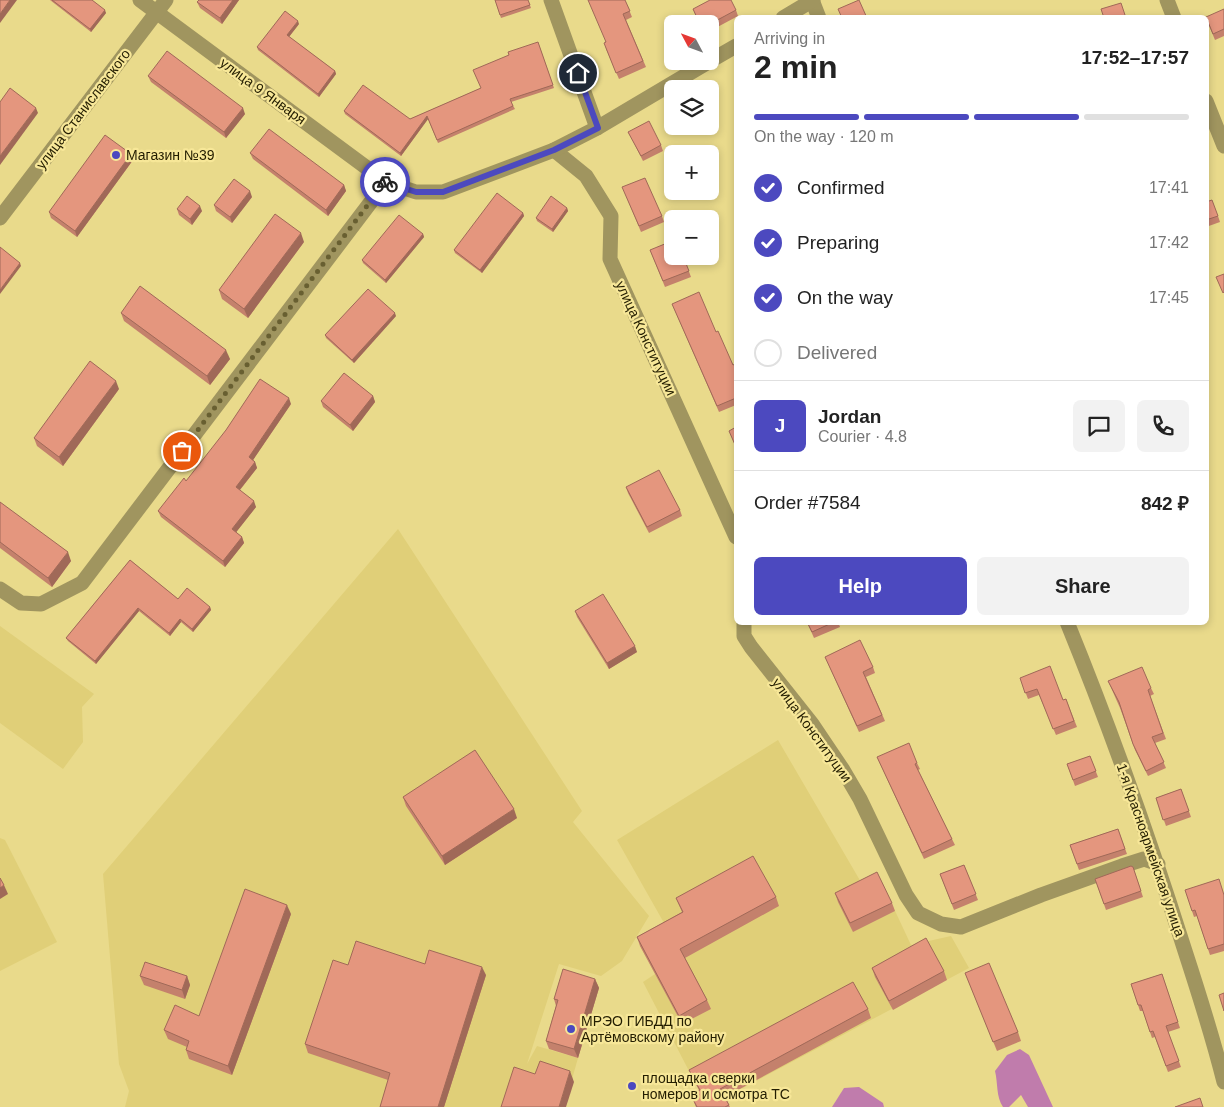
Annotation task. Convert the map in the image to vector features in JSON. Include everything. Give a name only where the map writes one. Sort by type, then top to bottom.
[{"type":"street","name":"улица 9 Января","points":[[140,0],[161,6],[386,182],[416,192],[443,192],[554,150],[598,128],[695,70]]},
{"type":"street","points":[[552,0],[598,128]]},
{"type":"street","points":[[788,15],[812,0],[818,15]]},
{"type":"street","points":[[1167,0],[1173,15]]},
{"type":"street","name":"улица Станиславского","points":[[0,218],[161,6]]},
{"type":"street","name":"улица 9 Января","points":[[719,56],[734,47]]},
{"type":"street","points":[[1209,108],[1224,146]]},
{"type":"street","name":"улица Конституции","points":[[554,150],[586,176],[611,216],[610,259],[734,533]]},
{"type":"street","points":[[0,589],[21,603],[41,604],[82,583],[386,182]]},
{"type":"street","name":"улица Конституции","points":[[744,625],[744,636],[751,647],[812,724],[843,770],[860,799],[906,895],[918,913],[941,924],[961,927],[1041,895],[1122,866],[1144,859],[1158,864]]},
{"type":"street","name":"1-я Красноармейская улица","points":[[1068,625],[1092,683],[1158,864],[1215,1046],[1224,1082]]},
{"type":"shaded area","points":[[398,529],[582,811],[573,822],[649,916],[622,961],[601,976],[559,964],[527,1064],[537,1046],[578,1058],[564,1107],[125,1107],[129,1091],[119,1064],[103,874]]},
{"type":"shaded area","points":[[0,626],[94,694],[82,707],[83,742],[63,769],[0,723]]},
{"type":"shaded area","points":[[778,740],[865,889],[881,881],[911,945],[951,936],[969,968],[724,1098],[703,1098],[643,982],[655,974],[640,946],[668,930],[617,840]]},
{"type":"shaded area","points":[[0,838],[5,840],[57,942],[0,971]]},
{"type":"shaded area","points":[[1020,1049],[1029,1055],[1053,1107],[1028,1107],[1021,1095],[1009,1107],[1003,1107],[998,1094],[995,1071],[1007,1055]]},
{"type":"shaded area","points":[[859,1087],[883,1103],[884,1107],[832,1107],[844,1088]]},
{"type":"building","points":[[0,0],[10,0],[0,14]]},
{"type":"building","points":[[52,0],[92,0],[105,10],[90,29]]},
{"type":"building","points":[[199,0],[233,0],[220,18],[197,2]]},
{"type":"building","points":[[495,0],[528,0],[530,5],[500,15]]},
{"type":"building","points":[[588,0],[625,0],[630,11],[623,14],[643,61],[616,73],[604,43],[606,42]]},
{"type":"building","points":[[710,0],[731,0],[736,10],[719,19],[719,15],[696,15],[693,9]]},
{"type":"building","points":[[859,0],[866,15],[841,15],[838,9]]},
{"type":"building","points":[[1121,3],[1125,15],[1103,15],[1101,9]]},
{"type":"building","points":[[1224,9],[1224,29],[1213,34],[1209,24],[1209,16]]},
{"type":"building","points":[[285,11],[298,21],[287,35],[335,71],[318,94],[257,47]]},
{"type":"building","points":[[538,42],[553,85],[510,99],[513,106],[437,140],[427,116],[400,153],[344,111],[363,85],[410,119],[481,88],[473,70],[509,55],[508,52]]},
{"type":"building","points":[[167,51],[243,108],[224,132],[148,76]]},
{"type":"building","points":[[10,88],[36,108],[0,156],[0,102]]},
{"type":"building","points":[[649,121],[661,145],[641,156],[628,132]]},
{"type":"building","points":[[269,129],[344,185],[326,210],[250,153]]},
{"type":"building","points":[[105,135],[131,154],[75,231],[49,212]]},
{"type":"building","points":[[645,178],[662,216],[639,226],[622,187]]},
{"type":"building","points":[[234,179],[250,191],[230,217],[214,205]]},
{"type":"building","points":[[497,193],[523,213],[480,270],[454,250]]},
{"type":"building","points":[[187,196],[200,206],[190,219],[177,209]]},
{"type":"building","points":[[551,196],[567,208],[552,229],[536,218]]},
{"type":"building","points":[[1212,200],[1218,216],[1209,219],[1209,201]]},
{"type":"building","points":[[275,214],[301,233],[244,309],[219,290]]},
{"type":"building","points":[[399,215],[423,234],[385,280],[362,260]]},
{"type":"building","points":[[664,244],[664,265],[687,265],[689,271],[663,281],[650,250]]},
{"type":"building","points":[[0,247],[20,263],[0,290]]},
{"type":"building","points":[[1224,274],[1224,292],[1223,293],[1216,277]]},
{"type":"building","points":[[140,286],[226,350],[207,376],[121,313]]},
{"type":"building","points":[[368,289],[395,313],[352,360],[325,335]]},
{"type":"building","points":[[699,292],[716,332],[718,331],[734,364],[734,399],[717,406],[672,304]]},
{"type":"building","points":[[90,361],[116,381],[59,457],[34,438]]},
{"type":"building","points":[[344,373],[373,396],[350,425],[321,401]]},
{"type":"building","points":[[260,379],[289,398],[249,457],[255,462],[236,487],[254,501],[232,529],[242,537],[223,561],[158,511],[184,478],[186,481],[226,430]]},
{"type":"building","points":[[734,428],[734,442],[729,431]]},
{"type":"building","points":[[659,470],[680,510],[647,527],[626,487]]},
{"type":"building","points":[[0,502],[68,552],[48,578],[0,542]]},
{"type":"building","points":[[130,560],[178,599],[187,588],[210,607],[192,629],[180,619],[169,633],[138,608],[95,661],[66,638]]},
{"type":"building","points":[[603,594],[635,646],[607,663],[575,611]]},
{"type":"building","points":[[808,625],[827,625],[812,632]]},
{"type":"building","points":[[860,640],[873,667],[863,672],[882,715],[857,726],[825,657]]},
{"type":"building","points":[[1050,666],[1063,700],[1066,699],[1074,721],[1053,729],[1037,689],[1025,693],[1020,678]]},
{"type":"building","points":[[1142,667],[1151,688],[1148,690],[1163,733],[1152,737],[1164,762],[1146,771],[1133,744],[1119,702],[1108,681]]},
{"type":"building","points":[[909,743],[917,763],[915,764],[952,839],[922,853],[877,757]]},
{"type":"building","points":[[475,750],[514,809],[442,856],[403,797]]},
{"type":"building","points":[[1090,756],[1096,771],[1073,780],[1067,764]]},
{"type":"building","points":[[1181,789],[1189,811],[1163,820],[1156,798]]},
{"type":"building","points":[[1118,829],[1125,849],[1077,864],[1070,845]]},
{"type":"building","points":[[753,856],[776,897],[680,949],[707,1000],[679,1016],[637,937],[683,912],[676,898]]},
{"type":"building","points":[[964,865],[976,894],[952,904],[940,874]]},
{"type":"building","points":[[1131,866],[1141,891],[1104,904],[1095,879]]},
{"type":"building","points":[[877,872],[892,903],[850,923],[835,893]]},
{"type":"building","points":[[0,878],[4,885],[0,888]]},
{"type":"building","points":[[1219,879],[1224,895],[1224,944],[1208,949],[1195,910],[1192,911],[1185,890]]},
{"type":"building","points":[[245,889],[287,905],[228,1066],[186,1050],[189,1041],[164,1030],[175,1005],[199,1016]]},
{"type":"building","points":[[926,938],[944,971],[889,1001],[872,968]]},
{"type":"building","points":[[356,941],[425,964],[429,950],[482,967],[438,1107],[380,1107],[390,1073],[305,1044],[333,960],[348,965]]},
{"type":"building","points":[[145,962],[187,976],[182,990],[140,976]]},
{"type":"building","points":[[989,963],[1018,1032],[993,1042],[965,973]]},
{"type":"building","name":"МРЭО ГИБДД по Артёмовскому району","points":[[563,969],[595,979],[574,1049],[546,1041],[558,1000],[554,999]]},
{"type":"building","points":[[1162,974],[1178,1022],[1166,1026],[1179,1061],[1166,1066],[1153,1031],[1150,1032],[1141,1005],[1138,1005],[1131,984]]},
{"type":"building","points":[[853,982],[868,1009],[720,1089],[729,1105],[725,1107],[697,1107],[691,1095],[700,1090],[689,1070]]},
{"type":"building","points":[[1224,993],[1224,1011],[1219,995]]},
{"type":"building","points":[[540,1061],[570,1071],[559,1107],[501,1107],[514,1067],[535,1074]]},
{"type":"building","points":[[1200,1098],[1203,1107],[1175,1107]]},
{"type":"way so far","points":[[182,451],[385,182]]},
{"type":"place","name":"Магазин №39","points":[[116,155]]},
{"type":"place","name":"МРЭО ГИБДД по Артёмовскому району","points":[[571,1029]]},
{"type":"place","name":"площадка сверки номеров и осмотра ТС","points":[[632,1086]]},
{"type":"route","points":[[385,182],[416,192],[443,192],[554,150],[598,128],[578,73]]}]
